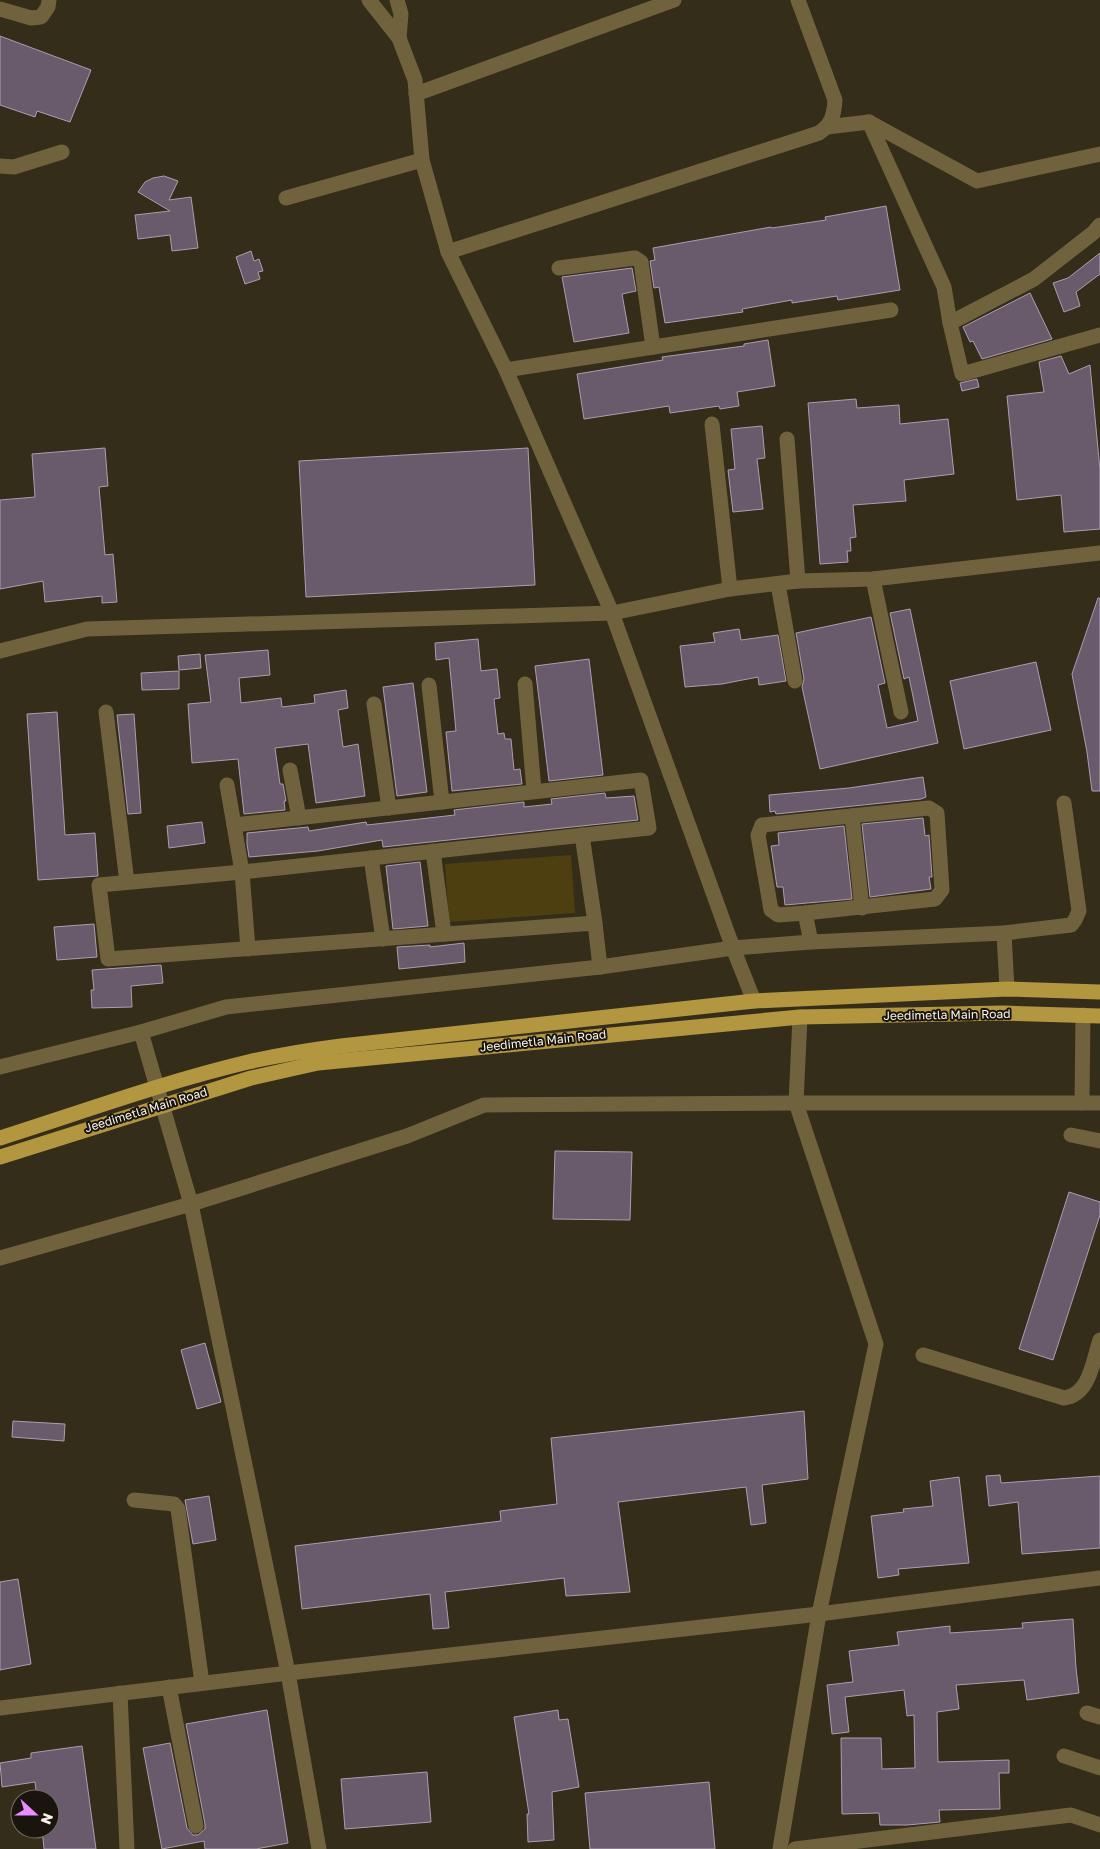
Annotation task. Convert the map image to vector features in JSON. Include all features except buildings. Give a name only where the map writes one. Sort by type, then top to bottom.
[{"type":"main road","name":"Jeedimetla Main Road","points":[[0,1138],[157,1087],[247,1062],[341,1046],[754,1001],[1007,989],[1100,992]]},
{"type":"main road","name":"Jeedimetla Main Road","points":[[0,1157],[251,1078],[318,1063],[800,1017],[1003,1013],[1100,1016]]},
{"type":"street","points":[[0,9],[31,18],[41,17],[48,7],[50,0]]},
{"type":"street","points":[[369,0],[399,38],[415,80],[422,160],[448,252],[506,370],[612,613],[733,948],[754,1001]]},
{"type":"street","points":[[397,0],[401,14],[399,38]]},
{"type":"street","points":[[416,94],[674,0]]},
{"type":"street","points":[[448,252],[819,133],[827,127],[834,116],[835,100],[798,0]]},
{"type":"street","points":[[827,127],[869,122],[977,182],[1100,154]]},
{"type":"street","points":[[869,122],[944,287],[962,374],[1100,335]]},
{"type":"street","points":[[0,166],[14,167],[62,152]]},
{"type":"street","points":[[286,198],[422,160]]},
{"type":"street","points":[[950,323],[1034,279],[1093,233],[1100,225]]},
{"type":"street","points":[[559,268],[635,258],[641,262],[653,347]]},
{"type":"street","points":[[506,370],[891,310]]},
{"type":"street","points":[[712,424],[730,589]]},
{"type":"street","points":[[787,439],[798,581]]},
{"type":"street","points":[[0,651],[87,629],[612,613],[730,589],[798,581],[873,579],[1100,553]]},
{"type":"street","points":[[873,579],[901,712]]},
{"type":"street","points":[[778,584],[795,681]]},
{"type":"street","points":[[525,684],[534,791]]},
{"type":"street","points":[[429,685],[442,802]]},
{"type":"street","points":[[374,704],[389,808]]},
{"type":"street","points":[[106,712],[128,882]]},
{"type":"street","points":[[290,770],[299,818]]},
{"type":"street","points":[[234,825],[641,780],[649,828],[242,872],[99,885],[108,960],[595,923]]},
{"type":"street","points":[[227,785],[242,872],[248,949]]},
{"type":"street","points":[[0,1067],[141,1032],[226,1007],[600,967],[733,948],[811,942],[1004,934],[1071,925],[1079,911],[1064,803]]},
{"type":"street","points":[[929,808],[937,813],[942,890],[940,895],[935,900],[862,908],[778,915],[771,910],[758,835],[762,825],[929,808]]},
{"type":"street","points":[[852,816],[862,908]]},
{"type":"street","points":[[582,835],[600,967]]},
{"type":"street","points":[[433,851],[444,934]]},
{"type":"street","points":[[371,858],[383,939]]},
{"type":"street","points":[[805,914],[811,942]]},
{"type":"street","points":[[1004,934],[1007,989]]},
{"type":"street","points":[[1082,1104],[1083,1015]]},
{"type":"street","points":[[780,1849],[819,1614],[876,1344],[796,1103],[800,1017]]},
{"type":"street","points":[[141,1032],[190,1204],[288,1673],[320,1849]]},
{"type":"street","points":[[0,1258],[190,1204],[407,1136],[484,1105],[1100,1103]]},
{"type":"street","points":[[1071,1135],[1100,1141]]},
{"type":"street","points":[[923,1356],[1064,1398],[1073,1397],[1081,1391],[1086,1382],[1100,1340]]},
{"type":"street","points":[[134,1500],[166,1502],[174,1504],[178,1509],[202,1683]]},
{"type":"street","points":[[0,1708],[288,1673],[819,1614],[1100,1578]]},
{"type":"street","points":[[169,1687],[196,1826]]},
{"type":"street","points":[[120,1694],[127,1849]]},
{"type":"street","points":[[1064,1756],[1100,1768]]},
{"type":"street","points":[[795,1849],[1071,1815],[1100,1825]]},
{"type":"shaded area","points":[[571,855],[575,913],[449,922],[445,864]]}]
